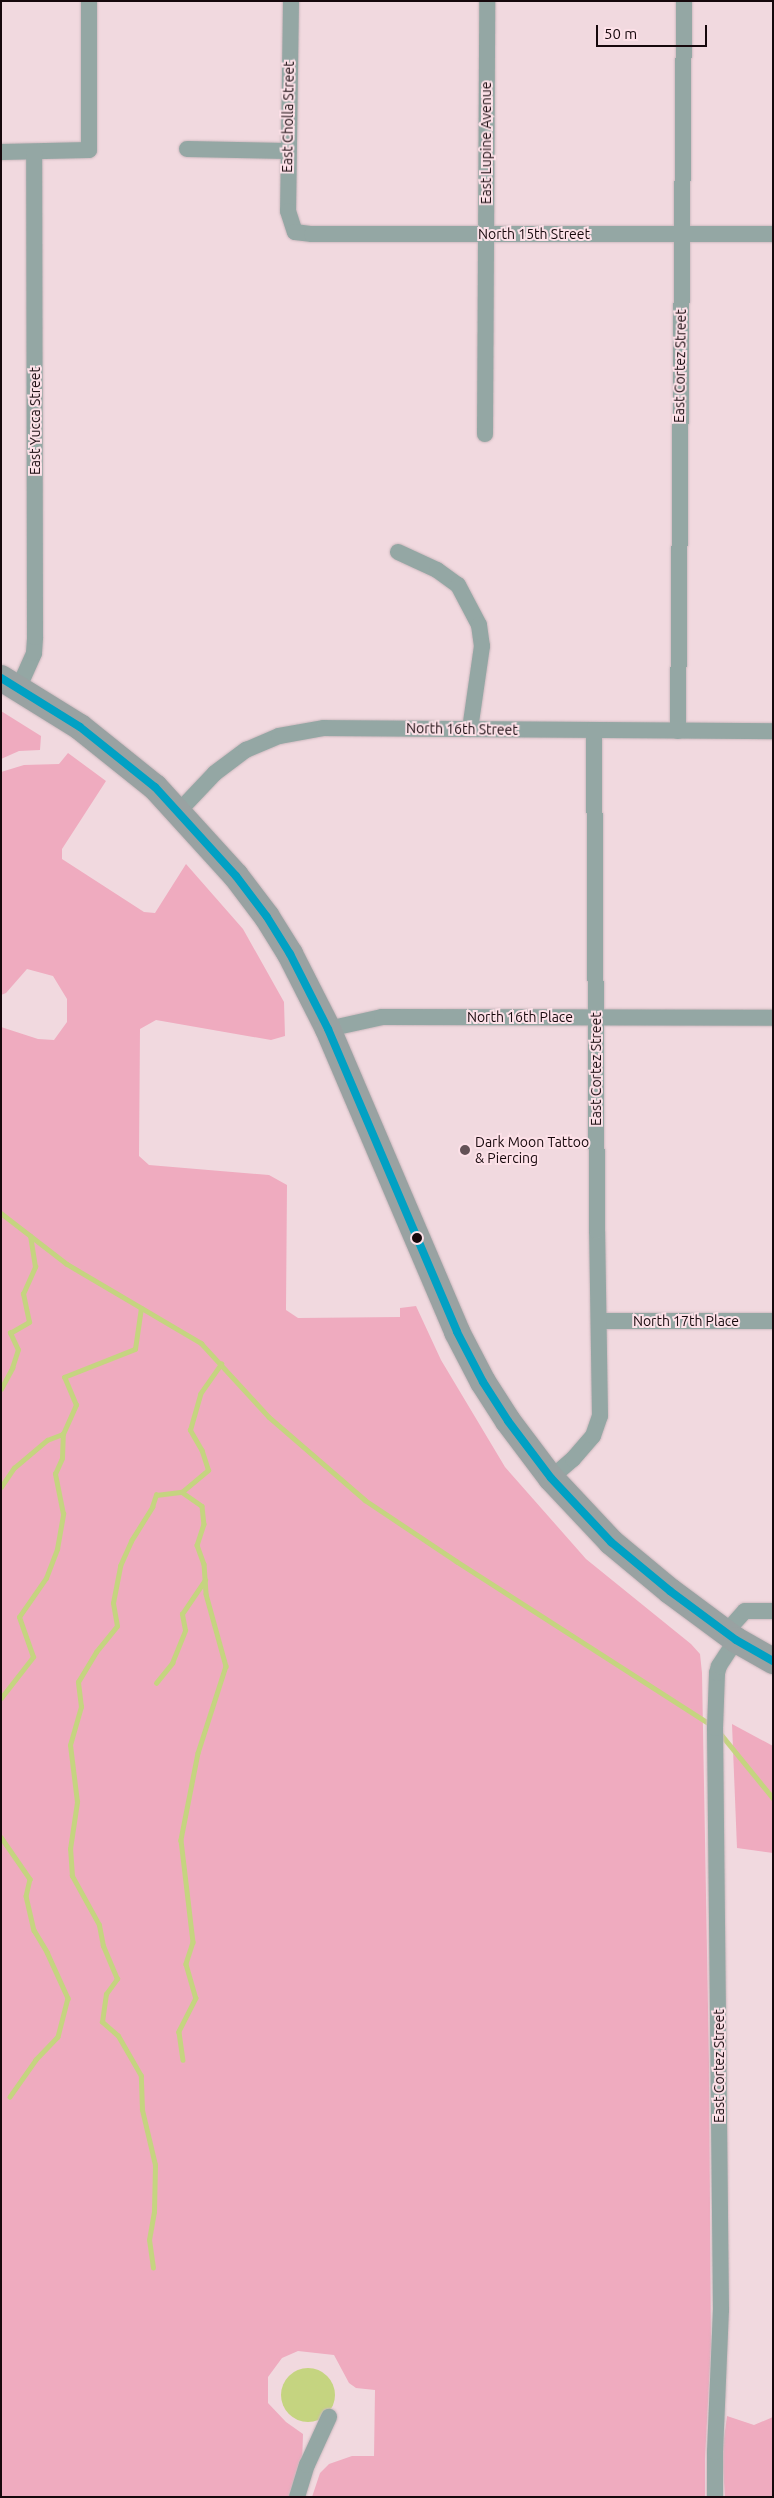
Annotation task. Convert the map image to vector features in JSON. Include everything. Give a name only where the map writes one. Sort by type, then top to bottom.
[{"type":"main road","points":[[10,682],[56,710],[120,757],[155,787],[179,811],[236,876],[267,917],[290,954],[328,1029],[457,1332],[483,1382],[532,1455],[611,1542],[670,1591],[731,1636],[773,1661]]},
{"type":"street","points":[[1,152],[89,150],[89,1]]},
{"type":"street","name":"East Cholla Street","points":[[290,1],[287,151],[288,211],[295,232]]},
{"type":"street","name":"East Lupine Avenue","points":[[485,434],[487,1]]},
{"type":"street","name":"East Cortez Street","points":[[678,731],[684,1]]},
{"type":"street","points":[[187,149],[287,151]]},
{"type":"street","name":"East Yucca Street","points":[[10,682],[34,653],[35,637],[34,152]]},
{"type":"street","name":"North 15th Street","points":[[295,232],[312,234],[773,234]]},
{"type":"street","points":[[398,552],[437,570],[458,585],[479,624],[482,646],[470,729]]},
{"type":"street","name":"North 16th Street","points":[[179,811],[215,773],[246,750],[279,736],[324,728],[773,730]]},
{"type":"street","name":"East Cortez Street","points":[[551,1478],[573,1459],[593,1436],[600,1416],[594,730]]},
{"type":"street","name":"North 16th Place","points":[[328,1029],[382,1017],[773,1018]]},
{"type":"street","name":"North 17th Place","points":[[599,1321],[773,1321]]},
{"type":"street","name":"East Cortez Street","points":[[715,2497],[721,2310],[715,1728],[717,1673],[731,1636],[746,1611],[773,1610]]},
{"type":"street","points":[[297,2497],[307,2465],[329,2417]]},
{"type":"shaded area","points":[[1,711],[41,736],[40,750],[19,751],[1,759]]},
{"type":"shaded area","points":[[68,753],[106,781],[62,849],[62,859],[144,912],[155,913],[186,864],[243,929],[284,1002],[285,1036],[271,1040],[156,1020],[140,1029],[139,1156],[149,1165],[269,1175],[287,1185],[286,1310],[298,1318],[400,1317],[400,1308],[416,1306],[441,1360],[505,1467],[586,1559],[691,1644],[700,1654],[702,1673],[709,2063],[711,2346],[705,2459],[705,2497],[312,2497],[320,2473],[329,2464],[352,2456],[374,2456],[375,2390],[356,2388],[349,2383],[334,2355],[298,2351],[282,2358],[268,2377],[268,2403],[286,2422],[303,2434],[302,2466],[291,2497],[1,2497],[1,1027],[38,1039],[54,1040],[67,1022],[67,999],[53,976],[27,969],[6,993],[1,995],[1,772],[24,765],[59,764]]},
{"type":"shaded area","points":[[732,1724],[773,1746],[773,1853],[737,1848]]},
{"type":"shaded area","points":[[308,2368],[318,2370],[327,2376],[333,2385],[335,2395],[333,2405],[327,2414],[318,2420],[308,2422],[298,2420],[289,2414],[283,2405],[281,2395],[283,2385],[289,2376],[298,2370]]},
{"type":"shaded area","points":[[727,2416],[754,2425],[773,2417],[773,2497],[725,2497],[722,2453]]},
{"type":"waterway","points":[[1,1213],[67,1264],[201,1343],[269,1417],[365,1500],[456,1561],[710,1724]]},
{"type":"waterway","points":[[1,1389],[12,1368],[18,1350],[10,1333],[29,1322],[23,1294],[35,1267],[30,1236]]},
{"type":"waterway","points":[[1,1487],[14,1468],[47,1440],[63,1434],[76,1405],[64,1377],[135,1349],[141,1308]]},
{"type":"waterway","points":[[153,2268],[149,2240],[154,2212],[155,2165],[142,2110],[141,2076],[118,2036],[102,2022],[106,1994],[117,1979],[103,1946],[99,1925],[72,1876],[70,1849],[77,1802],[70,1745],[81,1707],[78,1682],[96,1652],[117,1626],[113,1603],[120,1566],[131,1541],[152,1507],[156,1495],[182,1492],[208,1470],[202,1451],[190,1430],[200,1394],[221,1364]]},
{"type":"waterway","points":[[1,1698],[33,1657],[19,1617],[46,1578],[57,1549],[63,1514],[55,1474],[62,1458],[63,1434]]},
{"type":"waterway","points":[[182,1492],[202,1506],[204,1524],[197,1545],[204,1564],[206,1594],[226,1666],[198,1753],[181,1840],[193,1942],[186,1964],[196,1998],[179,2032],[183,2060]]},
{"type":"waterway","points":[[156,1683],[172,1663],[185,1630],[182,1614],[205,1580]]},
{"type":"waterway","points":[[720,1733],[773,1798]]},
{"type":"waterway","points":[[1,1837],[30,1879],[26,1896],[34,1930],[47,1952],[68,1998],[58,2037],[36,2060],[10,2097]]},
{"type":"transit line","points":[[1,678],[80,727],[155,787],[236,876],[267,917],[290,954],[328,1029],[457,1332],[483,1382],[508,1421],[551,1478],[611,1542],[670,1591],[736,1640],[773,1661]]},
{"type":"place","name":"Dark Moon Tattoo & Piercing","points":[[465,1150]]}]
